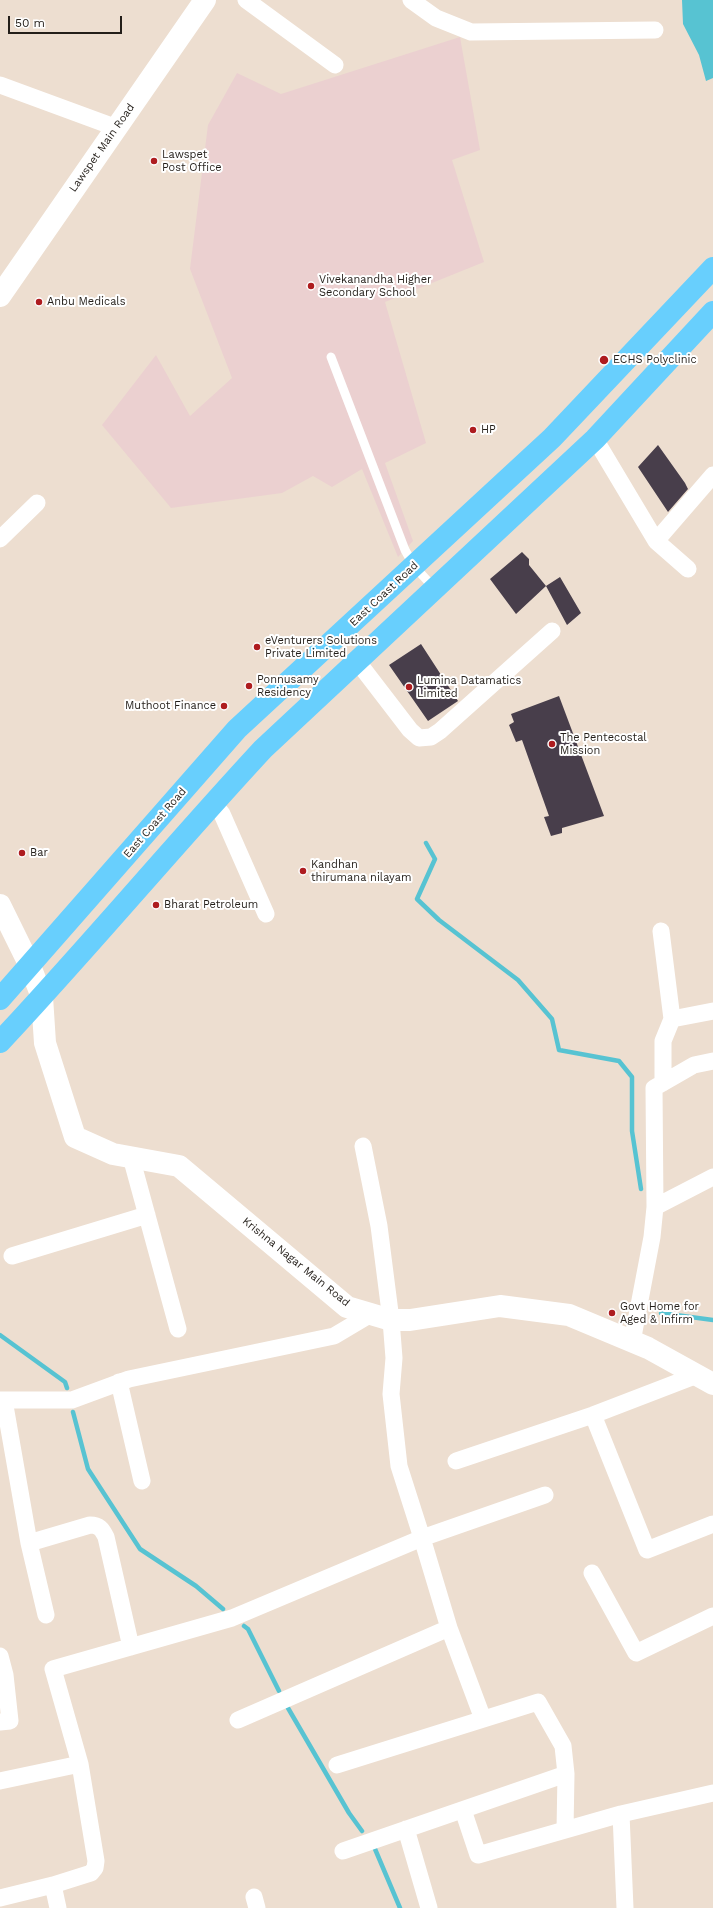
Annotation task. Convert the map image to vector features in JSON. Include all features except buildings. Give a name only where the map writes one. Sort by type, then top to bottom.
[{"type":"highway","name":"East Coast Road","points":[[0,999],[237,729],[552,438],[713,268]]},
{"type":"highway","points":[[0,1042],[263,750],[595,439],[713,312]]},
{"type":"street","name":"Lawspet Main Road","points":[[0,296],[205,0]]},
{"type":"street","points":[[246,0],[335,65]]},
{"type":"street","points":[[411,0],[436,18],[471,32],[655,30]]},
{"type":"street","points":[[0,85],[116,128]]},
{"type":"street","points":[[595,439],[656,541],[688,569]]},
{"type":"street","points":[[656,541],[713,474]]},
{"type":"street","points":[[0,539],[37,503]]},
{"type":"street","points":[[357,661],[410,730],[420,738],[431,737],[440,731],[552,631]]},
{"type":"street","points":[[213,804],[222,814],[266,914]]},
{"type":"street","points":[[0,905],[30,966],[42,997]]},
{"type":"street","points":[[661,931],[672,1019],[663,1041],[663,1083]]},
{"type":"street","name":"Krishna Nagar Main Road","points":[[42,997],[45,1044],[75,1138],[113,1154],[179,1166],[347,1307],[381,1317],[410,1320],[500,1306],[569,1315],[632,1342],[705,1380]]},
{"type":"street","points":[[672,1019],[713,1011]]},
{"type":"street","points":[[632,1342],[652,1237],[655,1207],[654,1088],[694,1065],[713,1061]]},
{"type":"street","points":[[363,1146],[379,1226],[381,1317],[394,1358],[391,1394],[399,1466],[449,1628],[483,1719]]},
{"type":"street","points":[[131,1157],[178,1329]]},
{"type":"street","points":[[655,1207],[713,1177]]},
{"type":"street","points":[[12,1256],[147,1215]]},
{"type":"street","points":[[46,1615],[29,1542],[2,1400],[72,1400],[129,1379],[334,1336],[381,1317]]},
{"type":"street","points":[[456,1461],[593,1415],[705,1380]]},
{"type":"street","points":[[119,1382],[142,1481]]},
{"type":"street","points":[[593,1415],[647,1550],[713,1524]]},
{"type":"street","points":[[0,1898],[53,1885],[91,1873],[95,1868],[96,1861],[80,1764],[53,1669],[232,1618],[422,1538],[545,1495]]},
{"type":"street","points":[[29,1542],[90,1525],[96,1525],[102,1529],[106,1537],[131,1646]]},
{"type":"street","points":[[592,1573],[636,1653],[713,1616]]},
{"type":"street","points":[[238,1720],[449,1628]]},
{"type":"street","points":[[0,1656],[5,1675],[10,1721],[0,1722]]},
{"type":"street","points":[[337,1765],[538,1702],[563,1746],[566,1774],[566,1830]]},
{"type":"street","points":[[0,1781],[80,1764]]},
{"type":"street","points":[[343,1851],[566,1774]]},
{"type":"street","points":[[463,1810],[478,1855],[621,1814],[713,1793]]},
{"type":"street","points":[[621,1814],[625,1908]]},
{"type":"street","points":[[406,1829],[429,1908]]},
{"type":"street","points":[[53,1885],[58,1908]]},
{"type":"lane","points":[[331,357],[405,550],[414,566],[434,589]]},
{"type":"shaded area","name":"Vivekanandha Higher Secondary School","points":[[460,37],[480,150],[452,160],[484,262],[385,302],[426,443],[385,463],[413,541],[398,557],[362,469],[332,487],[313,476],[282,493],[171,508],[102,425],[156,355],[190,416],[232,378],[190,269],[208,125],[237,73],[281,94]]},
{"type":"water","points":[[682,0],[713,0],[713,78],[706,81],[699,55],[683,24]]},
{"type":"waterway","points":[[426,843],[435,859],[417,899],[439,920],[518,980],[552,1019],[559,1050],[619,1061],[632,1077],[632,1131],[641,1189]]},
{"type":"waterway","points":[[661,1313],[713,1320]]},
{"type":"waterway","points":[[0,1335],[65,1382],[67,1388]]},
{"type":"waterway","points":[[73,1412],[88,1469],[140,1549],[196,1586],[223,1609]]},
{"type":"waterway","points":[[244,1626],[248,1629],[279,1691]]},
{"type":"waterway","points":[[288,1708],[349,1813],[362,1831]]},
{"type":"waterway","points":[[375,1849],[400,1908]]},
{"type":"place","name":"Lawspet Post Office","points":[[154,161]]},
{"type":"place","name":"Vivekanandha Higher Secondary School","points":[[311,286]]},
{"type":"place","name":"Anbu Medicals","points":[[39,302]]},
{"type":"place","name":"ECHS Polyclinic","points":[[604,360]]},
{"type":"place","name":"HP","points":[[473,430]]},
{"type":"place","name":"eVenturers Solutions Private Limited","points":[[257,647]]},
{"type":"place","name":"Ponnusamy Residency","points":[[249,686]]},
{"type":"place","name":"Lumina Datamatics Limited","points":[[409,687]]},
{"type":"place","name":"Muthoot Finance","points":[[224,706]]},
{"type":"place","name":"The Pentecostal Mission","points":[[552,744]]},
{"type":"place","name":"Bar","points":[[22,853]]},
{"type":"place","name":"Kandhan thirumana nilayam","points":[[303,871]]},
{"type":"place","name":"Bharat Petroleum","points":[[156,905]]},
{"type":"place","name":"Govt Home for Aged & Infirm","points":[[612,1313]]}]
